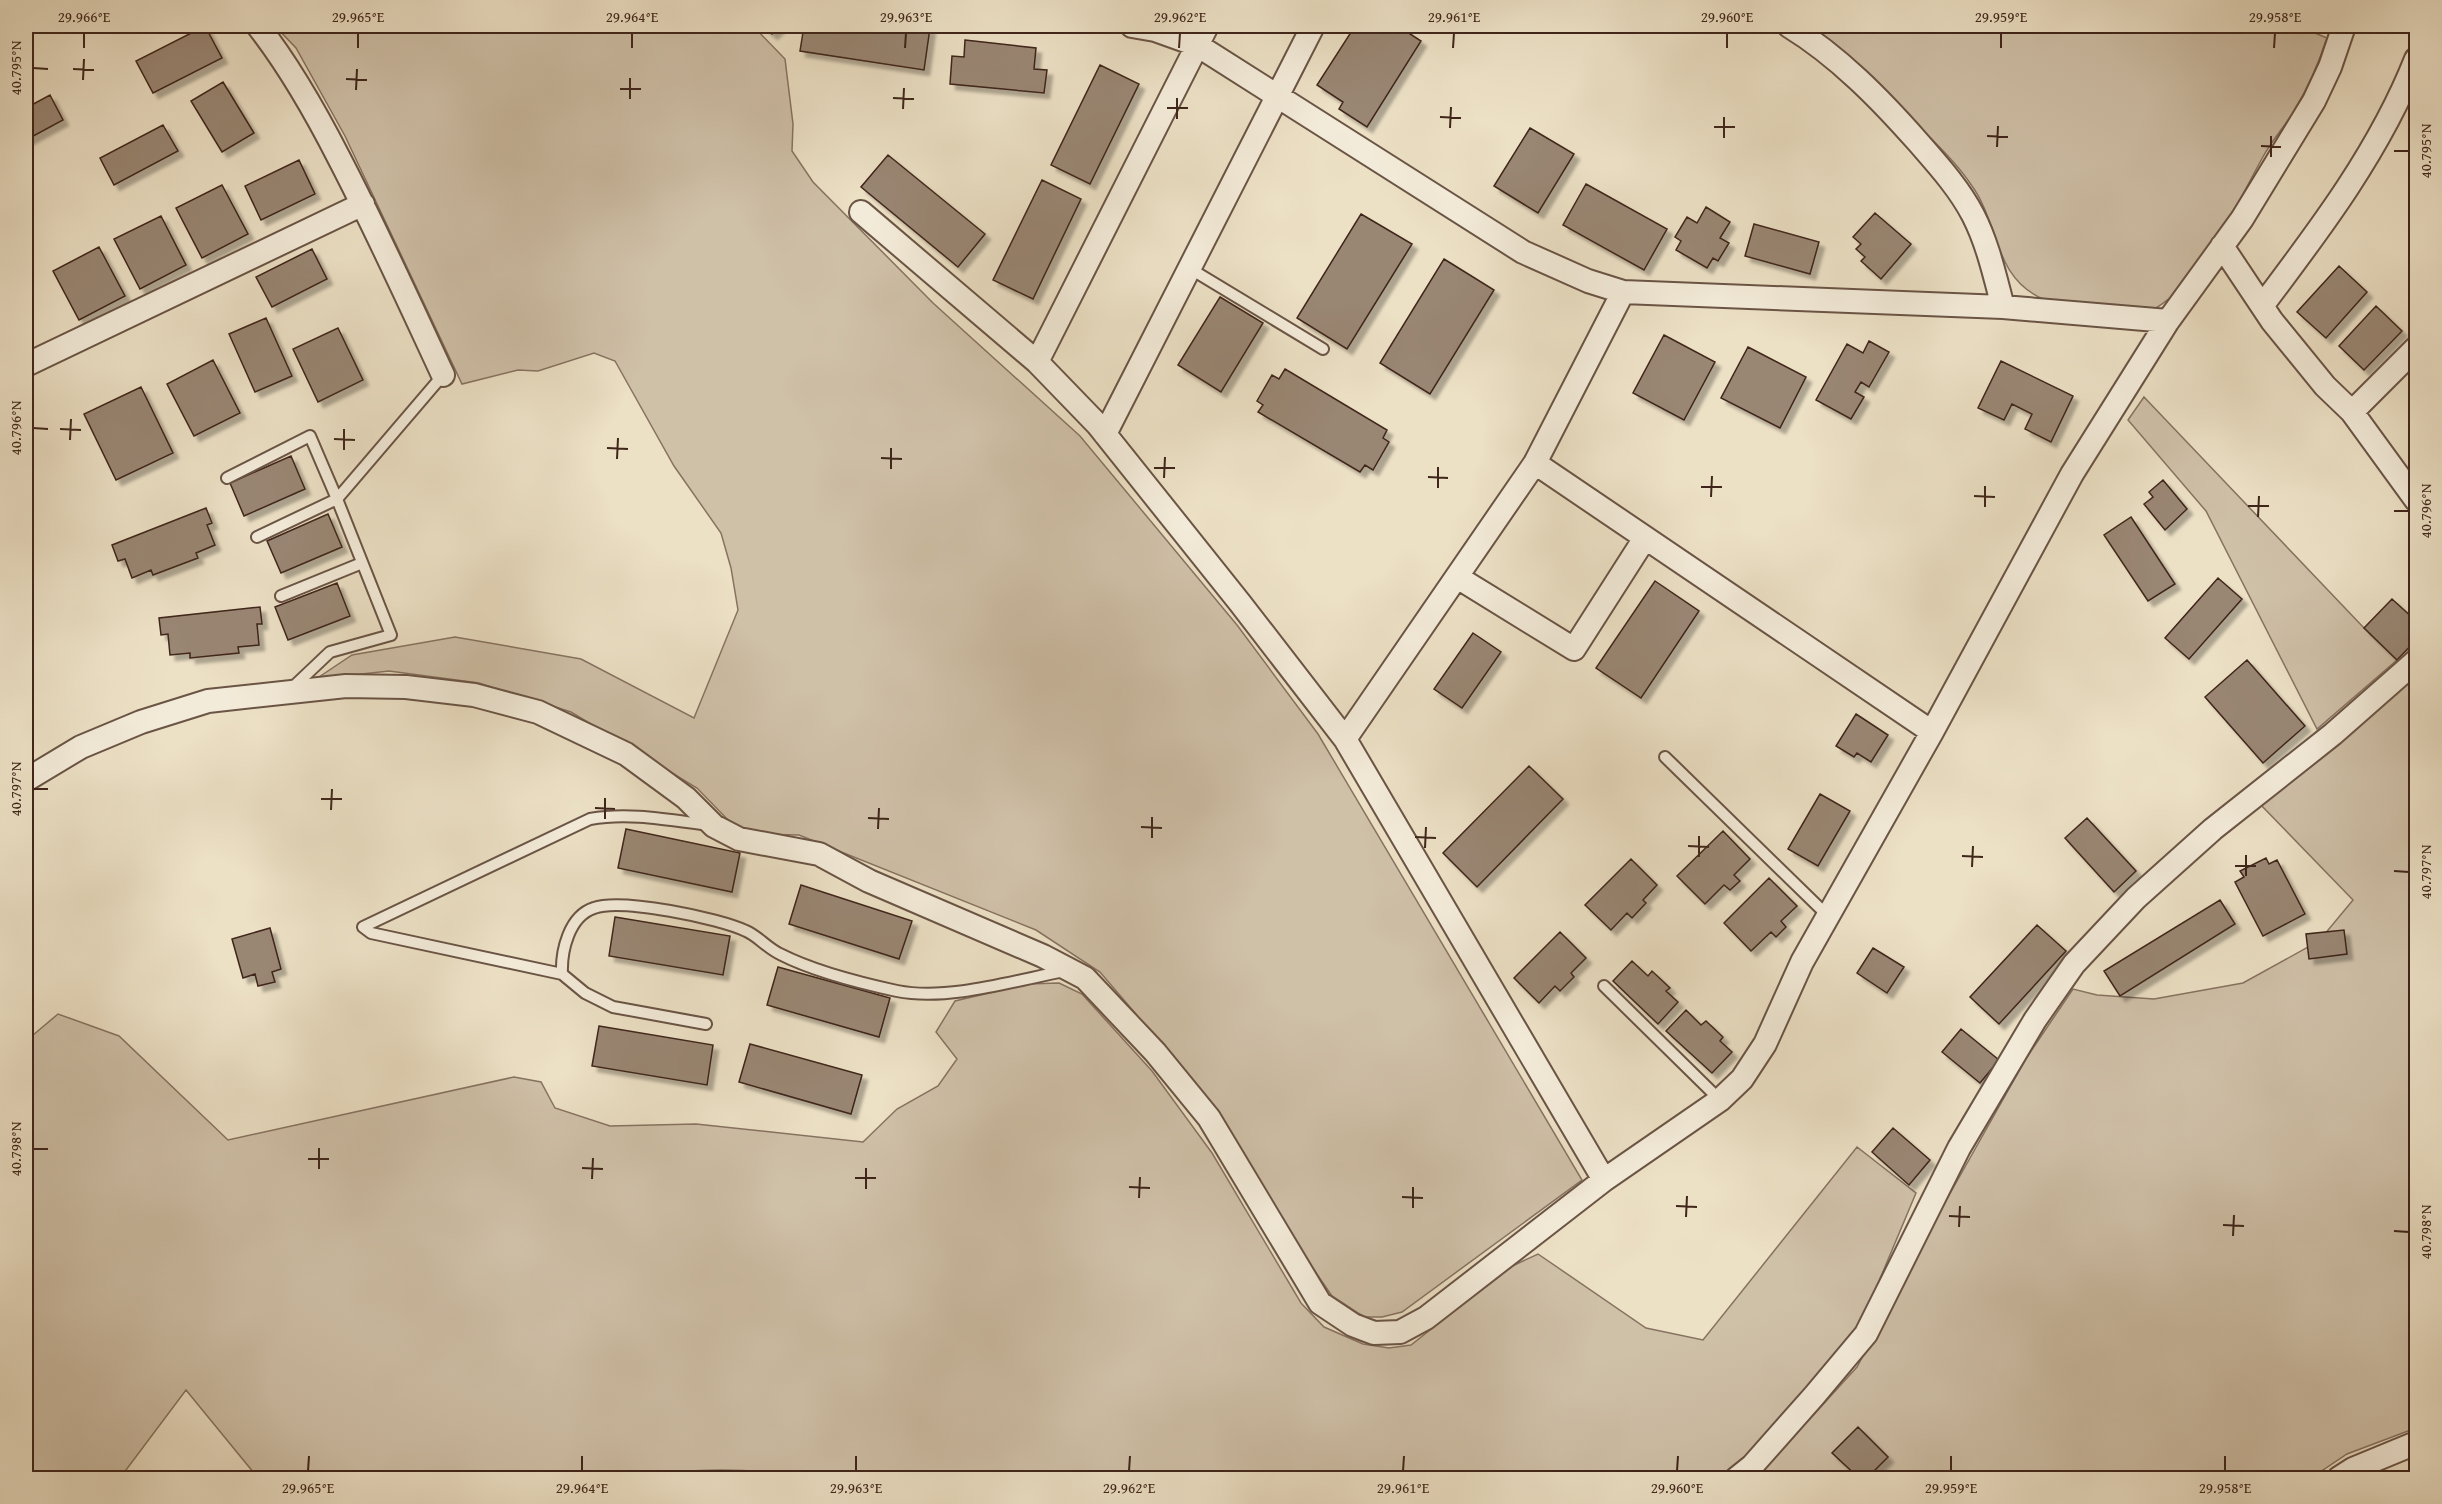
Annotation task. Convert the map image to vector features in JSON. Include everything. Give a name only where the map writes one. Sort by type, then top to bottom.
[{"type":"street","points":[[258,26],[285,60],[363,204],[443,375]]},
{"type":"street","points":[[1132,26],[1202,35],[1277,96],[1523,252],[1588,281],[1623,292],[2003,307],[2168,321]]},
{"type":"street","points":[[1105,434],[1313,26]]},
{"type":"street","points":[[1789,26],[1812,40],[1888,108],[1946,174],[1973,216],[1991,262],[2003,307]]},
{"type":"street","points":[[26,780],[81,747],[141,722],[208,701],[346,686],[406,687],[474,695],[538,712],[626,753],[686,798],[714,826],[739,839],[819,854],[869,880],[946,912],[1085,978],[1139,1036],[1209,1118],[1320,1303],[1353,1325],[1374,1333],[1400,1332],[1426,1318],[1604,1180],[1720,1100],[1742,1079],[1765,1044],[1802,962],[1827,915],[1932,732],[2072,474],[2168,321],[2242,219],[2314,100],[2330,67],[2343,26]]},
{"type":"street","points":[[1037,362],[1202,35]]},
{"type":"street","points":[[2262,306],[2352,183],[2397,103],[2416,59]]},
{"type":"street","points":[[26,365],[363,204]]},
{"type":"street","points":[[861,212],[1037,362],[1105,434],[1233,594],[1344,739],[1604,1180]]},
{"type":"street","points":[[2222,246],[2297,353],[2352,412],[2416,500]]},
{"type":"street","points":[[1344,739],[1535,463],[1623,292]]},
{"type":"street","points":[[2352,412],[2416,348]]},
{"type":"street","points":[[1535,463],[1932,732]]},
{"type":"street","points":[[1457,577],[1574,649],[1645,538]]},
{"type":"street","points":[[1737,1479],[1752,1466],[1866,1334],[1959,1148],[2035,1020],[2074,964],[2136,898],[2213,829],[2333,734],[2416,661]]},
{"type":"street","points":[[2339,1479],[2353,1469],[2416,1443]]},
{"type":"lane","points":[[1189,268],[1323,349]]},
{"type":"lane","points":[[257,537],[337,499],[443,375]]},
{"type":"lane","points":[[227,478],[310,436],[391,635],[330,652],[289,691]]},
{"type":"lane","points":[[281,596],[362,563]]},
{"type":"lane","points":[[1665,757],[1827,915]]},
{"type":"lane","points":[[706,1024],[613,1007],[585,993],[562,974],[371,933],[363,927],[590,819],[610,816],[639,817],[714,826]]},
{"type":"lane","points":[[562,974],[562,958],[567,937],[579,918],[592,908],[609,905],[667,911],[719,921],[747,931],[779,953],[821,970],[896,991],[942,994],[1069,970]]},
{"type":"lane","points":[[1604,986],[1720,1100]]},
{"type":"shaded area","points":[[275,26],[753,26],[785,59],[793,124],[792,151],[813,182],[933,303],[1080,436],[1237,625],[1318,734],[1582,1180],[1402,1312],[1382,1317],[1364,1317],[1332,1296],[1294,1241],[1206,1096],[1100,972],[1036,930],[799,835],[751,834],[728,820],[697,788],[571,712],[479,683],[389,671],[316,679],[352,655],[455,637],[581,659],[694,718],[738,610],[731,568],[721,533],[674,466],[615,361],[594,353],[538,371],[518,370],[462,384],[345,136],[296,48]]},
{"type":"shaded area","points":[[1810,26],[2298,26],[2327,38],[2300,100],[2271,143],[2219,238],[2191,277],[2156,308],[2098,308],[2055,303],[2027,289],[2006,263],[1981,201],[1960,169],[1866,72],[1839,47]]},
{"type":"shaded area","points":[[2144,397],[2397,660],[2317,729],[2206,511],[2128,420]]},
{"type":"shaded area","points":[[2416,666],[2416,1428],[2347,1454],[2311,1478],[1749,1478],[1786,1445],[1857,1367],[1939,1213],[2027,1057],[2073,989],[2097,995],[2154,999],[2243,983],[2319,941],[2353,900],[2259,803]]},
{"type":"shaded area","points":[[1059,983],[1082,994],[1152,1071],[1212,1153],[1301,1303],[1324,1327],[1363,1344],[1389,1348],[1411,1345],[1508,1268],[1538,1254],[1646,1328],[1703,1340],[1857,1147],[1916,1193],[1861,1324],[1740,1466],[1724,1478],[800,1478],[755,1471],[708,1470],[616,1478],[258,1478],[186,1390],[120,1478],[26,1478],[26,1041],[58,1014],[119,1036],[228,1140],[514,1077],[541,1082],[555,1108],[610,1126],[696,1124],[863,1142],[897,1109],[938,1086],[957,1059],[936,1032],[955,1001],[1027,984]]},
{"type":"building","points":[[205,26],[222,58],[153,93],[136,61]]},
{"type":"building","points":[[763,26],[780,26],[772,34]]},
{"type":"building","points":[[804,26],[930,28],[924,70],[800,51]]},
{"type":"building","points":[[1355,26],[1381,26],[1388,30],[1390,26],[1398,26],[1421,41],[1367,127],[1339,109],[1343,102],[1317,85]]},
{"type":"building","points":[[965,40],[1036,48],[1034,69],[1047,70],[1044,93],[950,84],[952,56],[964,57]]},
{"type":"building","points":[[1100,65],[1139,84],[1090,184],[1051,165]]},
{"type":"building","points":[[223,82],[254,133],[222,152],[191,101]]},
{"type":"building","points":[[50,95],[63,120],[26,140],[26,108]]},
{"type":"building","points":[[163,125],[178,151],[114,185],[100,158]]},
{"type":"building","points":[[1530,128],[1574,154],[1538,213],[1494,186]]},
{"type":"building","points":[[888,155],[985,234],[958,267],[861,187]]},
{"type":"building","points":[[299,160],[315,194],[261,220],[245,186]]},
{"type":"building","points":[[1042,180],[1081,199],[1033,299],[993,280]]},
{"type":"building","points":[[1586,184],[1667,229],[1644,270],[1563,225]]},
{"type":"building","points":[[222,185],[248,234],[202,258],[176,208]]},
{"type":"building","points":[[1706,207],[1730,222],[1720,238],[1729,243],[1718,261],[1713,258],[1707,268],[1676,250],[1681,241],[1675,237],[1687,217],[1697,223]]},
{"type":"building","points":[[1875,213],[1911,244],[1881,279],[1861,261],[1865,257],[1856,249],[1861,244],[1853,237]]},
{"type":"building","points":[[1361,214],[1412,244],[1347,349],[1297,318]]},
{"type":"building","points":[[161,216],[186,265],[140,289],[114,239]]},
{"type":"building","points":[[1754,224],[1819,242],[1810,274],[1745,256]]},
{"type":"building","points":[[99,247],[125,296],[79,320],[53,271]]},
{"type":"building","points":[[312,249],[327,279],[272,307],[256,277]]},
{"type":"building","points":[[1444,259],[1494,290],[1430,394],[1380,363]]},
{"type":"building","points":[[2339,266],[2367,292],[2326,338],[2297,312]]},
{"type":"building","points":[[1220,297],[1263,323],[1221,392],[1178,365]]},
{"type":"building","points":[[2376,306],[2402,331],[2364,370],[2339,346]]},
{"type":"building","points":[[266,318],[292,376],[255,392],[229,334]]},
{"type":"building","points":[[338,328],[363,380],[318,402],[293,349]]},
{"type":"building","points":[[1664,335],[1715,362],[1684,420],[1633,393]]},
{"type":"building","points":[[1869,341],[1889,352],[1869,387],[1861,382],[1855,392],[1864,397],[1851,419],[1816,400],[1847,344],[1863,353]]},
{"type":"building","points":[[1748,347],[1806,377],[1780,428],[1721,398]]},
{"type":"building","points":[[213,360],[240,413],[194,436],[167,384]]},
{"type":"building","points":[[2001,361],[2073,396],[2051,442],[2025,429],[2032,414],[2012,404],[2004,420],[1978,408]]},
{"type":"building","points":[[1285,369],[1387,430],[1383,438],[1389,442],[1373,470],[1365,465],[1360,472],[1258,412],[1263,405],[1257,401],[1272,375],[1279,379]]},
{"type":"building","points":[[141,387],[173,453],[116,480],[84,414]]},
{"type":"building","points":[[291,456],[305,489],[244,516],[230,483]]},
{"type":"building","points":[[2163,480],[2187,509],[2165,530],[2144,504],[2153,497],[2149,492]]},
{"type":"building","points":[[206,508],[212,523],[207,525],[215,545],[196,553],[198,558],[153,575],[151,570],[132,578],[125,559],[118,561],[112,545]]},
{"type":"building","points":[[328,514],[342,547],[281,573],[267,541]]},
{"type":"building","points":[[2131,517],[2175,584],[2148,601],[2104,535]]},
{"type":"building","points":[[2218,578],[2242,599],[2189,659],[2165,638]]},
{"type":"building","points":[[1655,581],[1699,611],[1641,698],[1596,668]]},
{"type":"building","points":[[337,583],[350,616],[288,640],[275,607]]},
{"type":"building","points":[[2392,599],[2414,619],[2416,617],[2416,640],[2397,660],[2364,628]]},
{"type":"building","points":[[260,607],[262,624],[257,624],[259,645],[238,647],[239,653],[190,658],[190,653],[170,655],[168,634],[161,635],[159,618]]},
{"type":"building","points":[[1473,633],[1501,652],[1462,708],[1434,689]]},
{"type":"building","points":[[2247,660],[2305,726],[2263,763],[2205,697]]},
{"type":"building","points":[[1856,714],[1888,735],[1871,762],[1857,753],[1854,757],[1836,746]]},
{"type":"building","points":[[1529,766],[1563,799],[1477,887],[1443,853]]},
{"type":"building","points":[[1820,794],[1850,811],[1818,866],[1788,849]]},
{"type":"building","points":[[2087,818],[2136,871],[2114,892],[2065,838]]},
{"type":"building","points":[[626,829],[740,853],[732,892],[618,868]]},
{"type":"building","points":[[1723,831],[1750,859],[1734,875],[1740,881],[1730,890],[1724,885],[1705,904],[1677,876]]},
{"type":"building","points":[[2266,858],[2269,864],[2277,860],[2305,914],[2263,936],[2235,882],[2244,877],[2240,871]]},
{"type":"building","points":[[1631,859],[1657,885],[1643,900],[1646,903],[1632,918],[1627,913],[1611,930],[1585,905]]},
{"type":"building","points":[[1769,878],[1797,906],[1781,921],[1786,927],[1776,937],[1771,932],[1751,951],[1724,923]]},
{"type":"building","points":[[801,885],[912,921],[899,959],[789,924]]},
{"type":"building","points":[[2220,900],[2235,924],[2120,996],[2104,971]]},
{"type":"building","points":[[615,917],[730,936],[723,975],[609,956]]},
{"type":"building","points":[[2037,925],[2066,951],[1999,1024],[1970,997]]},
{"type":"building","points":[[270,928],[281,969],[272,972],[275,982],[258,986],[255,974],[243,978],[232,939]]},
{"type":"building","points":[[2344,930],[2347,954],[2309,959],[2306,934]]},
{"type":"building","points":[[1560,932],[1586,958],[1571,973],[1574,977],[1560,991],[1555,986],[1539,1003],[1514,978]]},
{"type":"building","points":[[1873,948],[1904,967],[1887,993],[1857,973]]},
{"type":"building","points":[[1632,961],[1648,976],[1652,971],[1670,988],[1666,991],[1678,1002],[1658,1024],[1613,981]]},
{"type":"building","points":[[778,967],[890,998],[879,1037],[767,1005]]},
{"type":"building","points":[[1686,1010],[1701,1025],[1706,1021],[1723,1037],[1720,1041],[1732,1052],[1712,1073],[1666,1031]]},
{"type":"building","points":[[599,1026],[713,1045],[707,1085],[592,1066]]},
{"type":"building","points":[[1961,1029],[1999,1060],[1980,1083],[1942,1052]]},
{"type":"building","points":[[750,1044],[862,1075],[851,1114],[739,1082]]},
{"type":"building","points":[[1893,1128],[1930,1160],[1909,1185],[1872,1152]]},
{"type":"building","points":[[1858,1427],[1888,1457],[1867,1478],[1859,1478],[1832,1453]]}]
